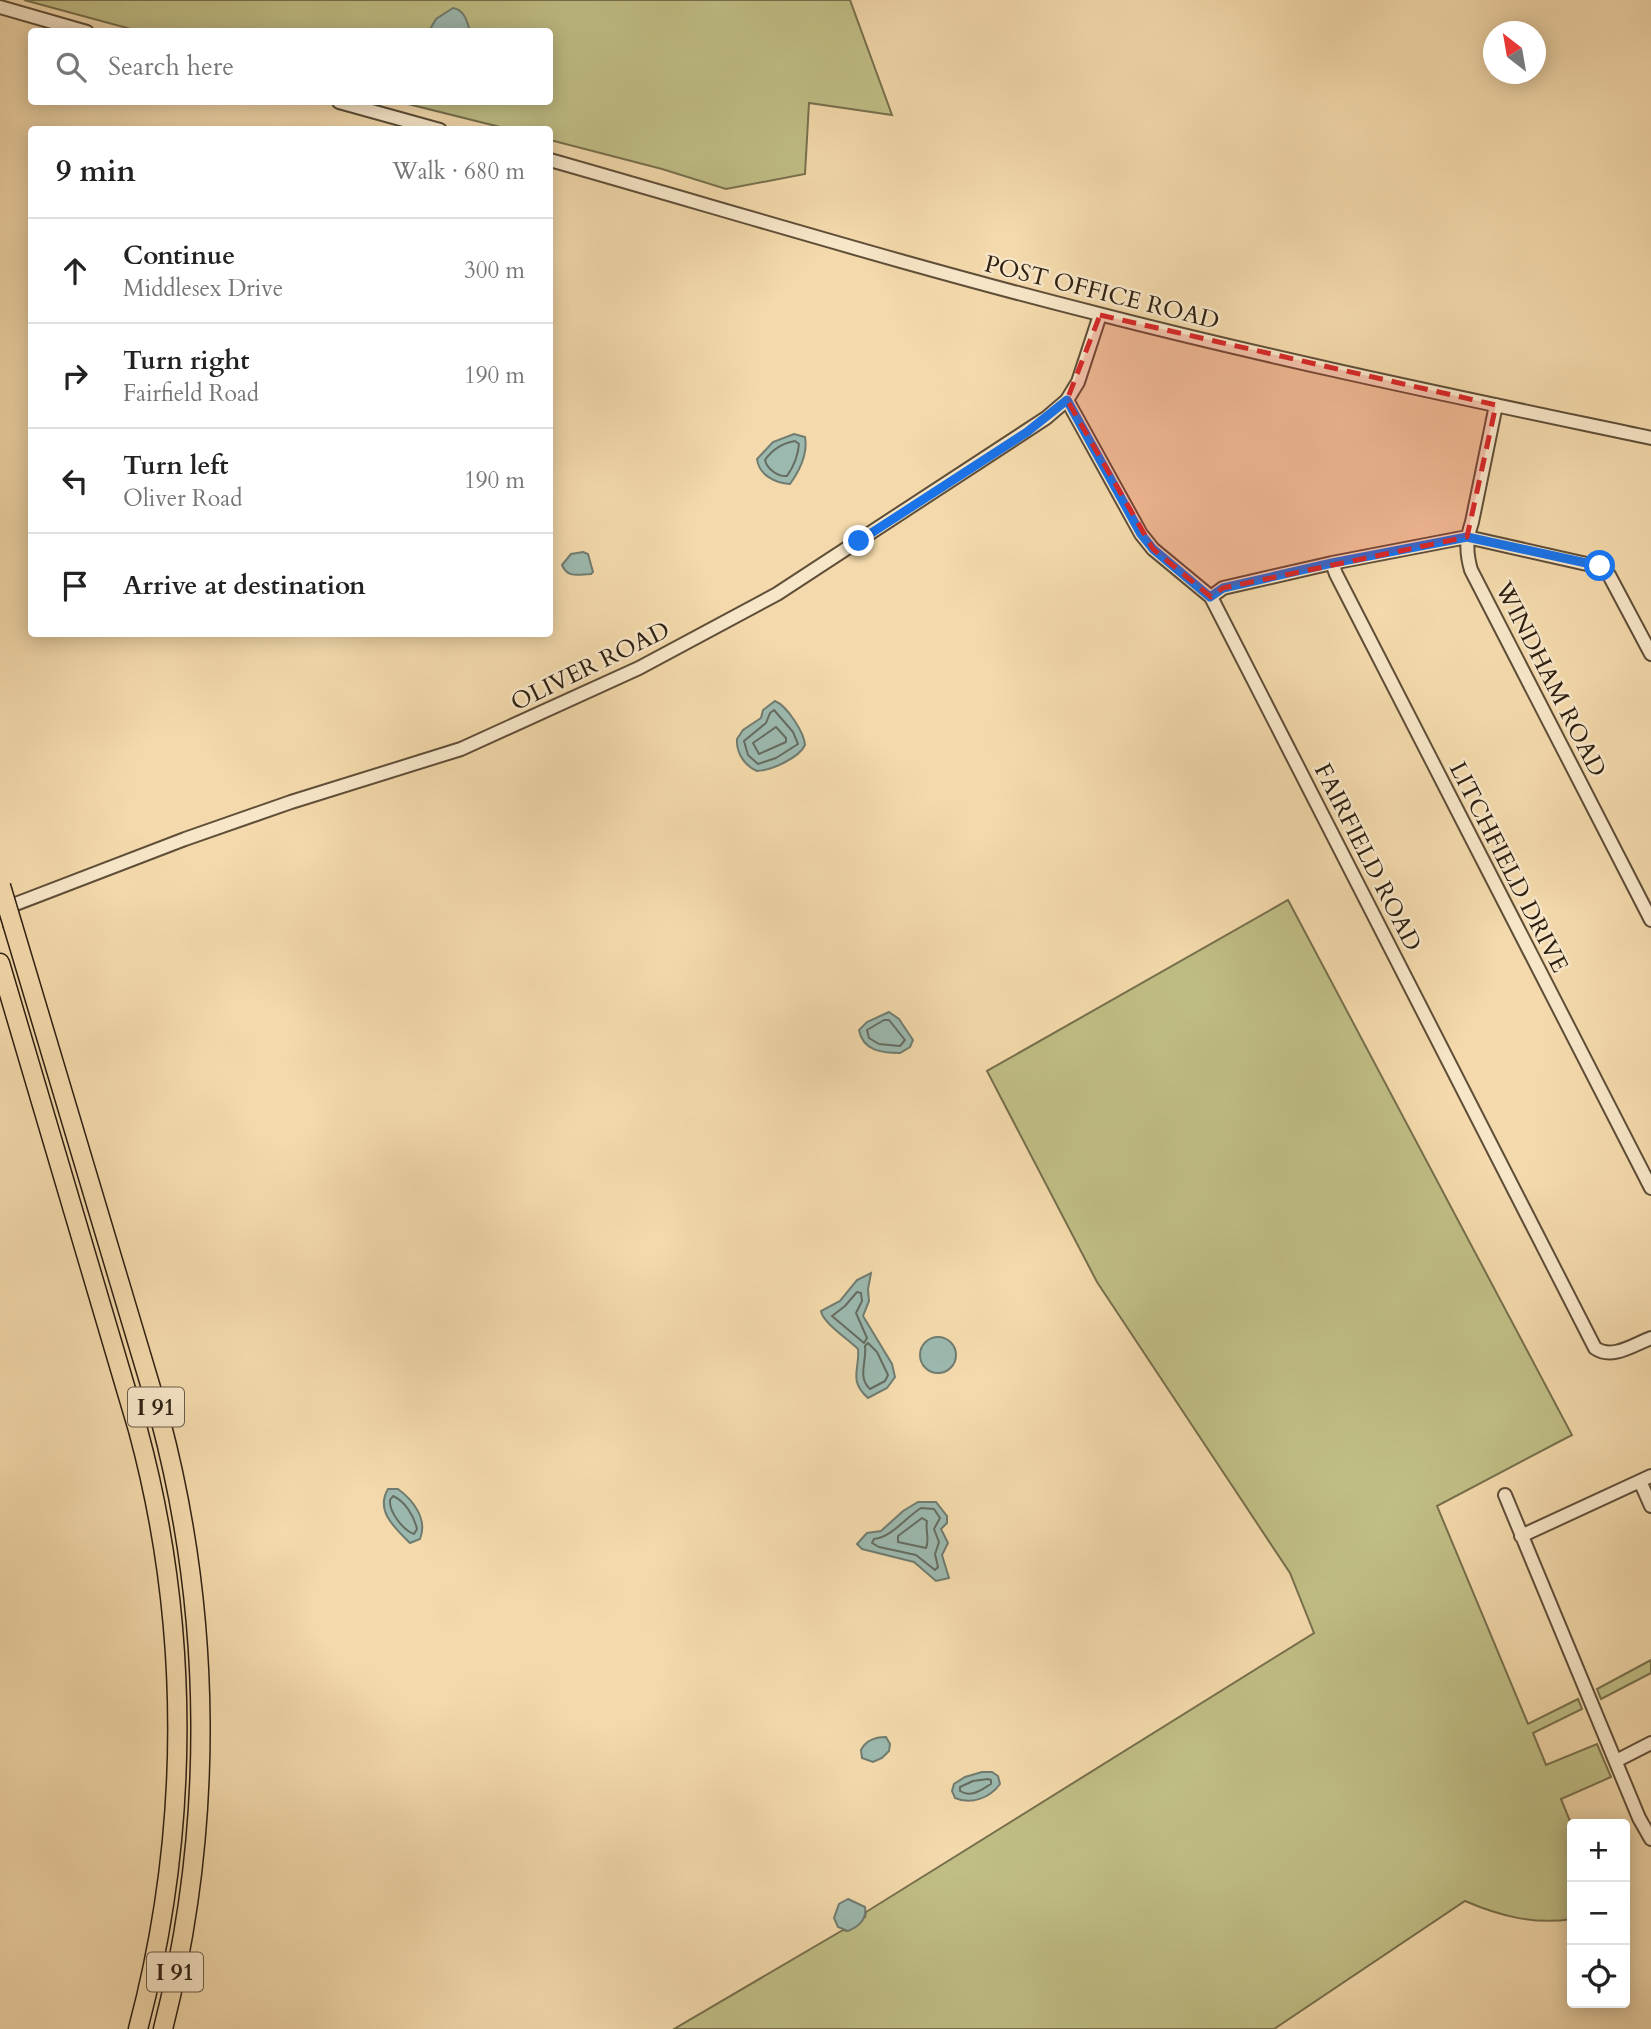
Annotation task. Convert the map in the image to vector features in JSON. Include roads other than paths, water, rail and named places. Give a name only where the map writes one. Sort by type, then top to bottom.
[{"type":"highway","name":"I 91","points":[[1,883],[155,1402],[183,1520],[197,1632],[201,1724],[198,1810],[187,1910],[163,2029]]},
{"type":"highway","name":"I 91","points":[[0,963],[138,1430],[160,1529],[173,1622],[178,1707],[175,1811],[164,1911],[138,2029]]},
{"type":"street","points":[[0,7],[73,28]]},
{"type":"street","points":[[350,105],[425,126]]},
{"type":"street","name":"POST OFFICE ROAD","points":[[553,161],[929,269],[1100,315],[1336,370],[1651,438]]},
{"type":"street","name":"OLIVER ROAD","points":[[0,910],[130,859],[281,806],[461,749],[639,668],[777,594],[1027,432],[1067,400],[1085,365],[1100,315]]},
{"type":"street","name":"FAIRFIELD ROAD","points":[[1067,400],[1141,534],[1153,549],[1210,597],[1595,1348],[1603,1354],[1616,1353],[1651,1338]]},
{"type":"street","name":"WINDHAM ROAD","points":[[1496,405],[1467,537],[1466,554],[1471,570],[1651,920]]},
{"type":"street","points":[[1210,597],[1223,588],[1332,563],[1467,537],[1600,566],[1609,575],[1651,654]]},
{"type":"street","name":"LITCHFIELD DRIVE","points":[[1332,563],[1651,1188]]},
{"type":"street","points":[[1521,1536],[1645,1478],[1651,1506]]},
{"type":"street","points":[[1505,1495],[1642,1825],[1651,1839]]},
{"type":"street","points":[[1616,1761],[1651,1743]]},
{"type":"water","points":[[453,8],[457,9],[463,14],[469,28],[431,28],[436,19]]},
{"type":"water","points":[[794,434],[805,437],[802,462],[790,484],[779,482],[764,474],[757,459],[773,442]]},
{"type":"water","points":[[571,554],[588,554],[593,572],[578,575],[567,572],[562,565]]},
{"type":"water","points":[[775,701],[785,708],[794,720],[805,745],[784,762],[757,771],[742,758],[737,739],[743,730],[761,718],[763,710]]},
{"type":"water","points":[[889,1012],[899,1019],[913,1040],[910,1047],[900,1053],[869,1047],[859,1030],[867,1022]]},
{"type":"water","points":[[871,1273],[869,1301],[863,1316],[892,1364],[895,1377],[887,1388],[868,1398],[858,1386],[858,1349],[831,1326],[821,1311],[840,1301],[857,1280]]},
{"type":"water","points":[[938,1337],[951,1342],[956,1355],[951,1368],[938,1373],[925,1368],[920,1355],[925,1342]]},
{"type":"water","points":[[388,1489],[398,1489],[414,1504],[421,1517],[420,1539],[410,1543],[388,1519],[384,1505]]},
{"type":"water","points":[[918,1502],[936,1502],[947,1516],[947,1523],[941,1529],[948,1543],[942,1555],[949,1578],[936,1581],[914,1562],[862,1549],[857,1544],[867,1533],[881,1531],[903,1511]]},
{"type":"water","points":[[886,1737],[890,1744],[889,1751],[882,1758],[873,1762],[862,1758],[861,1750],[868,1741]]},
{"type":"water","points":[[992,1772],[998,1776],[1000,1784],[996,1789],[974,1800],[955,1798],[952,1791],[954,1784],[965,1777]]},
{"type":"water","points":[[848,1899],[865,1907],[865,1916],[848,1931],[838,1927],[834,1918],[839,1904]]}]
